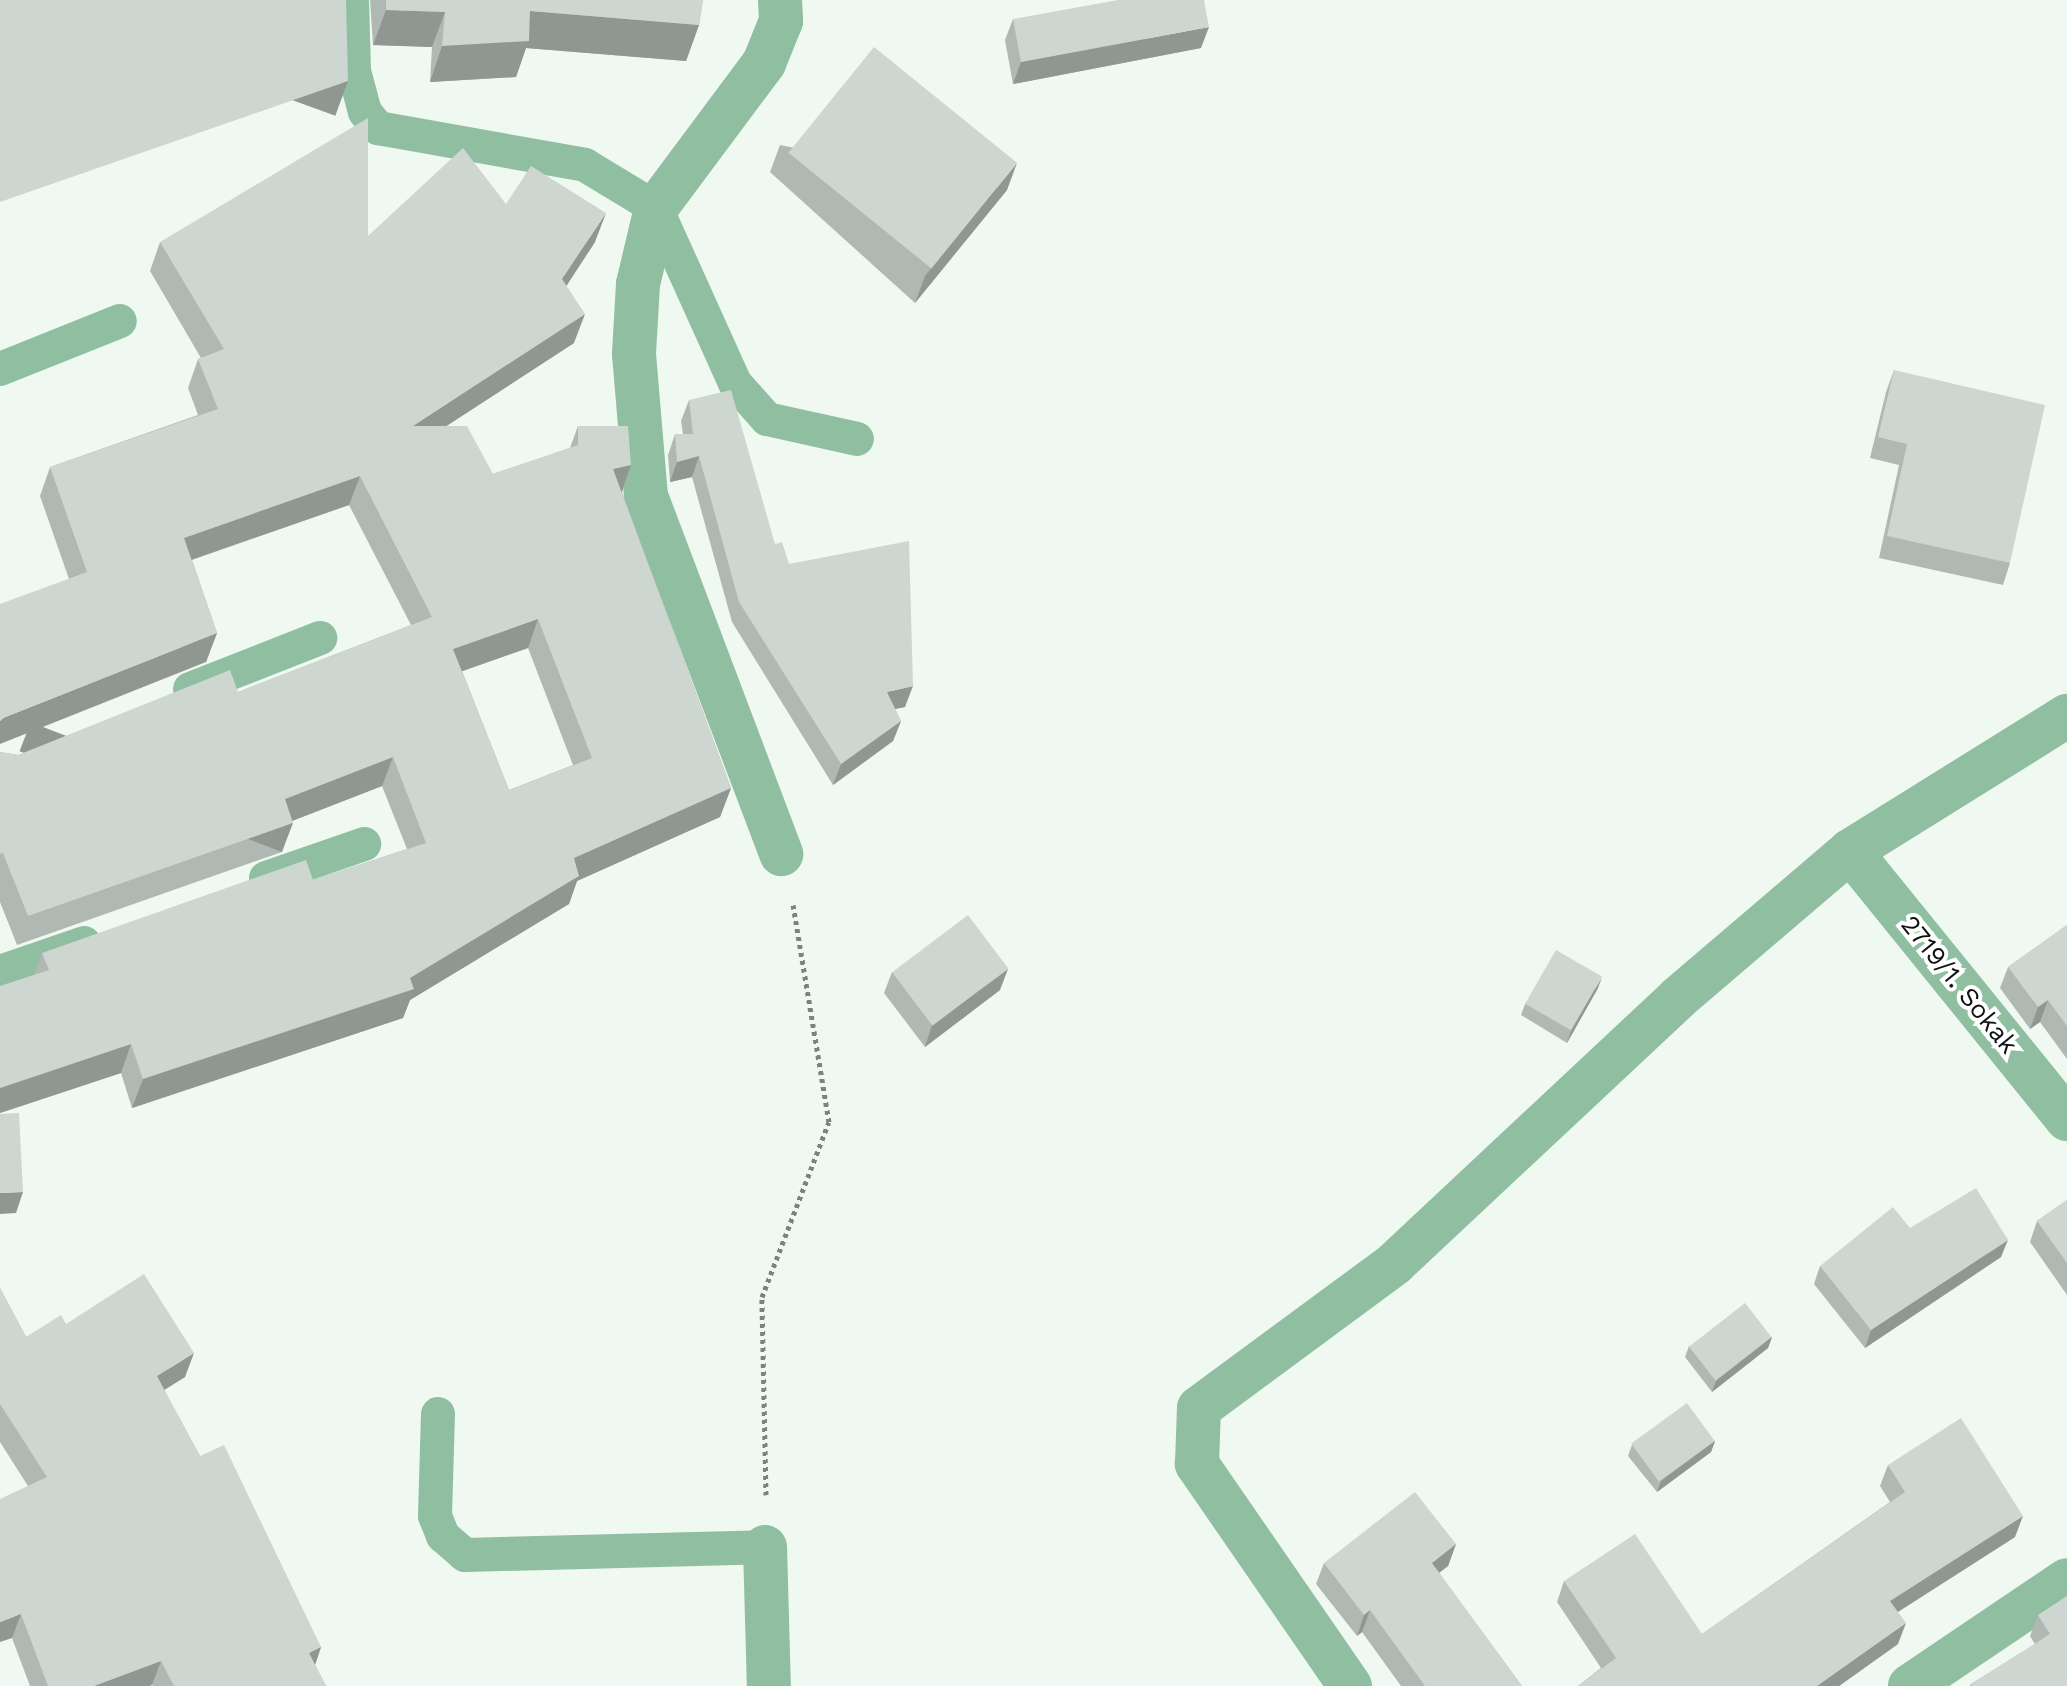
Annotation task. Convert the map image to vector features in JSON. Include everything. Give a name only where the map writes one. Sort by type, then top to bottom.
[{"type":"street","points":[[781,854],[646,496],[634,354],[638,284],[656,208],[764,63],[788,7]]},
{"type":"street","points":[[1350,1686],[1197,1464],[1199,1408],[1394,1264],[1678,998],[1850,851],[2067,716]]},
{"type":"street","name":"2719/1. Sokak","points":[[1850,851],[2067,1119]]},
{"type":"street","points":[[765,1547],[769,1686]]},
{"type":"street","points":[[1910,1686],[2067,1580]]},
{"type":"lane","points":[[352,0],[354,71],[365,112],[378,128],[585,165],[656,208],[735,383],[767,419],[857,439]]},
{"type":"lane","points":[[0,369],[120,321]]},
{"type":"lane","points":[[160,701],[320,638]]},
{"type":"lane","points":[[233,890],[364,844]]},
{"type":"lane","points":[[0,972],[116,931]]},
{"type":"lane","points":[[438,1414],[435,1516],[443,1536],[465,1555],[765,1547]]},
{"type":"path","points":[[765,1547],[770,1407],[762,1297],[829,1122],[781,854]]},
{"type":"building","points":[[0,0],[346,0],[348,81],[0,202]]},
{"type":"building","points":[[386,0],[703,0],[699,25],[530,11],[529,41],[442,46],[445,12],[386,10]]},
{"type":"building","points":[[1118,0],[1204,0],[1209,27],[1021,62],[1013,19]]},
{"type":"building","points":[[874,47],[1017,163],[931,268],[788,153]]},
{"type":"building","points":[[368,118],[368,236],[463,148],[506,204],[531,166],[606,213],[562,279],[585,314],[413,426],[467,426],[493,474],[578,445],[578,426],[628,426],[631,465],[613,469],[731,788],[574,858],[579,876],[410,978],[414,989],[143,1079],[131,1044],[0,1088],[0,986],[49,970],[42,953],[306,860],[313,880],[426,843],[393,757],[285,799],[293,823],[28,916],[3,853],[0,854],[0,752],[18,755],[230,670],[238,692],[432,617],[360,476],[184,538],[217,633],[0,721],[0,604],[87,572],[50,467],[218,409],[198,359],[224,349],[160,242]],"holes":[[[538,619],[592,758],[509,790],[453,649]]]},
{"type":"building","points":[[1894,370],[2045,405],[2010,563],[1887,536],[1907,444],[1878,437]]},
{"type":"building","points":[[731,390],[775,544],[782,542],[789,564],[909,541],[913,686],[887,692],[901,721],[841,764],[739,602],[699,456],[677,462],[675,434],[693,434],[689,400]]},
{"type":"building","points":[[968,915],[1008,969],[932,1026],[892,972]]},
{"type":"building","points":[[2067,925],[2067,1026],[2048,1000],[2038,1007],[2008,967]]},
{"type":"building","points":[[1556,950],[1602,976],[1571,1030],[1525,1004]]},
{"type":"building","points":[[19,1113],[23,1192],[0,1193],[0,1114]]},
{"type":"building","points":[[1976,1188],[2008,1240],[1871,1330],[1820,1266],[1893,1207],[1910,1228]]},
{"type":"building","points":[[2067,1200],[2067,1263],[2037,1221]]},
{"type":"building","points":[[144,1274],[194,1353],[157,1376],[200,1456],[224,1445],[321,1647],[309,1653],[326,1686],[174,1686],[161,1661],[94,1686],[48,1686],[21,1614],[0,1622],[0,1499],[47,1477],[0,1404],[0,1288],[26,1337],[61,1315],[66,1324]]},
{"type":"building","points":[[1745,1303],[1771,1337],[1716,1381],[1689,1347]]},
{"type":"building","points":[[1687,1403],[1715,1441],[1659,1482],[1631,1444]]},
{"type":"building","points":[[1961,1418],[2023,1516],[1890,1601],[1906,1623],[1817,1686],[1578,1686],[1616,1658],[1564,1581],[1635,1534],[1702,1634],[1905,1492],[1888,1465]]},
{"type":"building","points":[[1415,1492],[1456,1544],[1432,1563],[1522,1686],[1425,1686],[1370,1610],[1364,1615],[1324,1563]]},
{"type":"building","points":[[2067,1596],[2067,1686],[1972,1686],[2050,1634],[2038,1615]]}]
